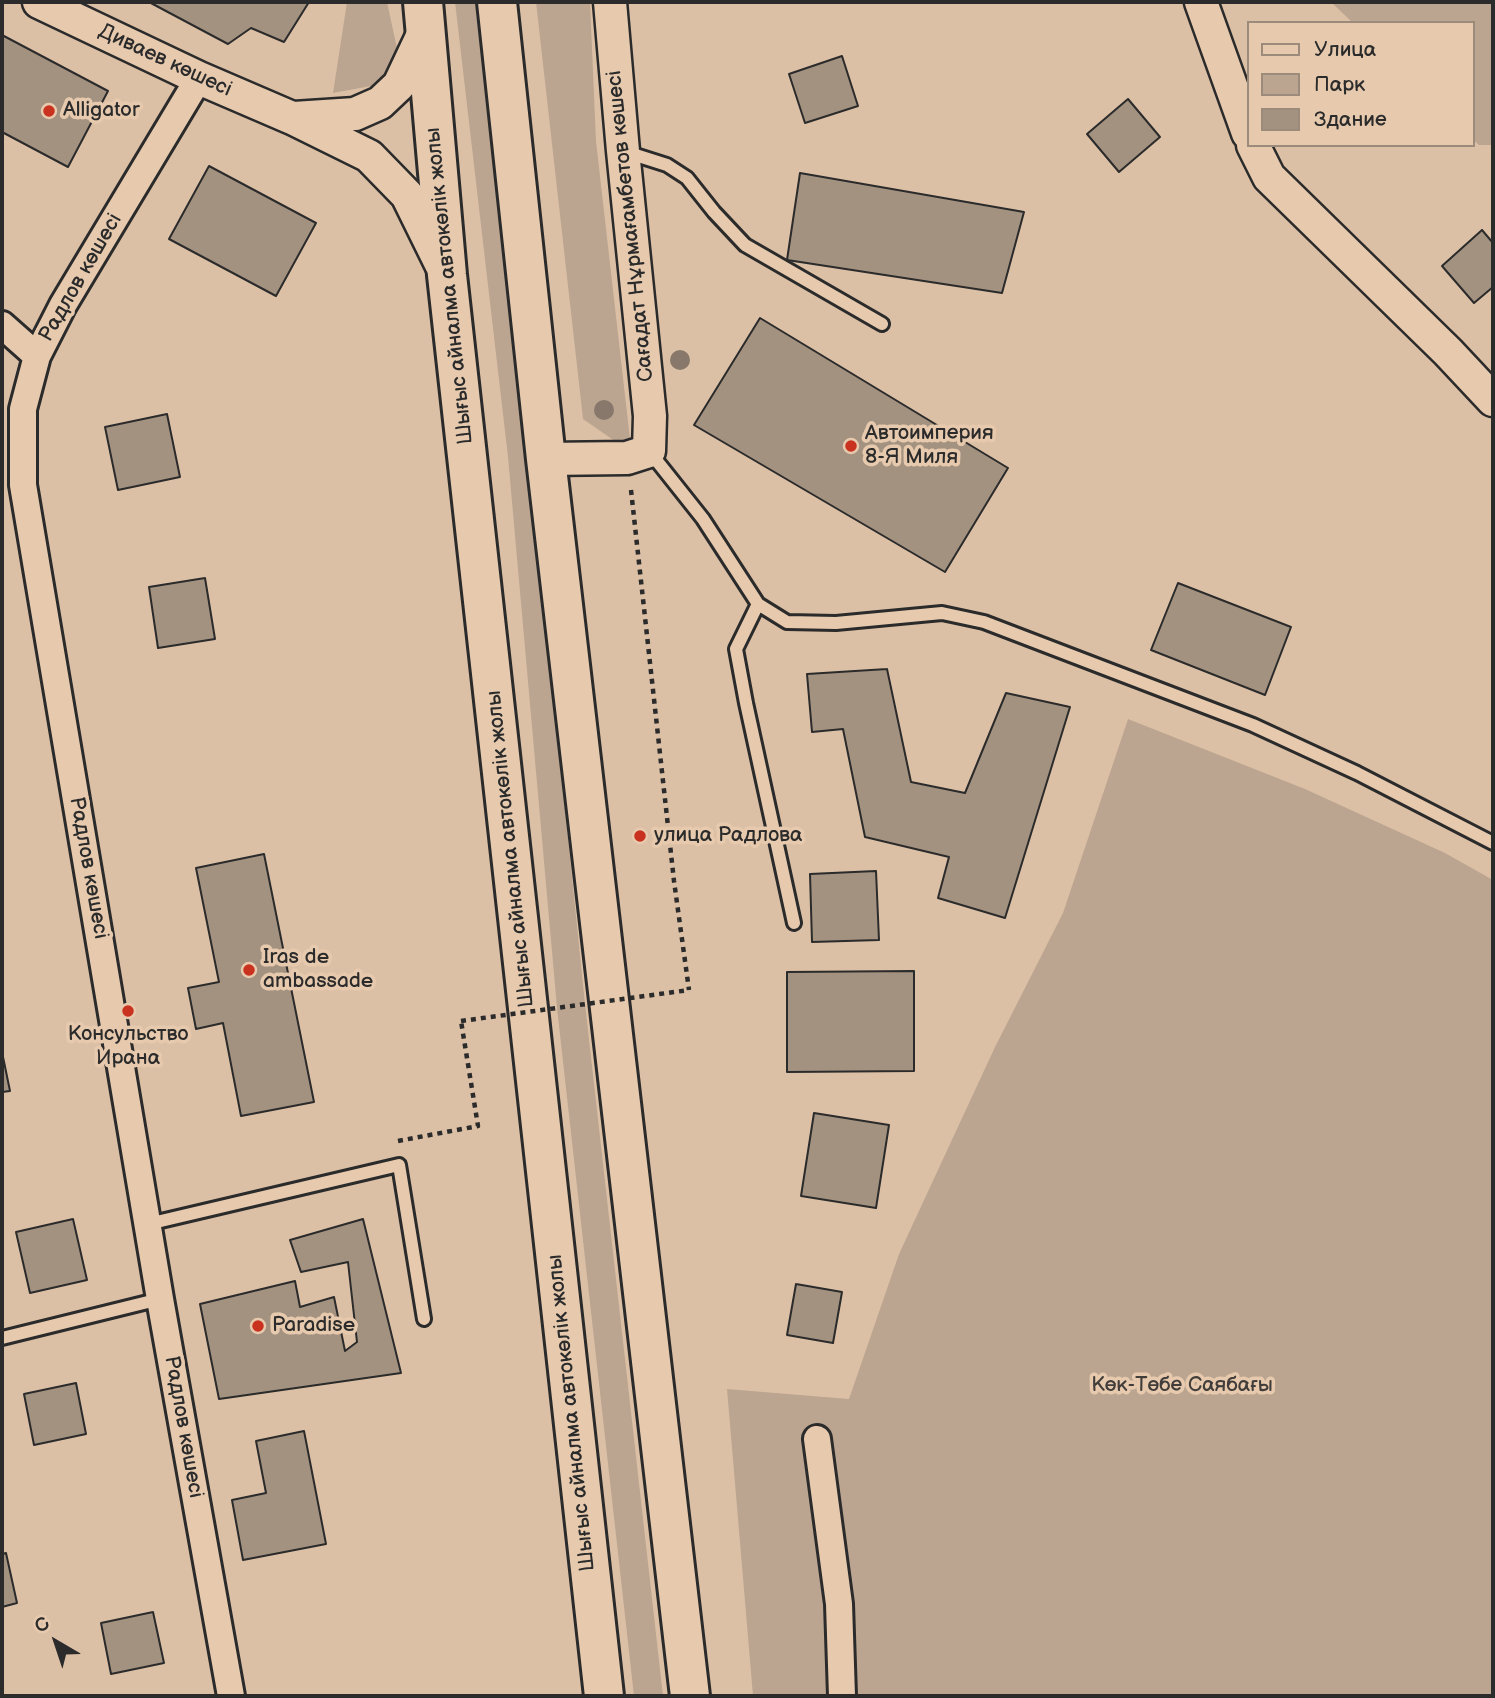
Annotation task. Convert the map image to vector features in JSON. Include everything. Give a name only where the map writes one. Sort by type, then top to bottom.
[{"type":"main road","points":[[497,2],[546,459],[690,1696]]},
{"type":"main road","name":"Шығыс айналма автокөлік жолы","points":[[424,15],[447,275],[604,1696]]},
{"type":"street","name":"Диваев көшесі","points":[[39,2],[369,156],[407,195],[447,275]]},
{"type":"street","name":"Сағадат Нұрмағамбетов көшесі","points":[[610,2],[650,416],[638,454]]},
{"type":"street","points":[[1201,2],[1246,127]]},
{"type":"street","points":[[292,118],[355,114],[380,103],[399,85],[424,15]]},
{"type":"street","name":"Радлов көшесі","points":[[199,78],[63,305],[37,356],[23,409],[23,485],[160,1299],[232,1696]]},
{"type":"street","points":[[1253,147],[1269,177],[1448,352],[1493,400]]},
{"type":"street","points":[[2,325],[37,356]]},
{"type":"street","points":[[546,459],[638,454]]},
{"type":"street","points":[[817,1439],[839,1604],[842,1696]]},
{"type":"lane","points":[[623,151],[667,166],[687,178],[744,245],[882,324]]},
{"type":"lane","points":[[638,454],[703,519],[758,604],[787,622],[836,623],[942,613],[984,622],[1253,725],[1357,773],[1493,843]]},
{"type":"lane","points":[[758,604],[736,649],[794,923]]},
{"type":"lane","points":[[148,1224],[399,1165],[424,1320]]},
{"type":"lane","points":[[2,1338],[160,1299]]},
{"type":"path","points":[[399,1165],[395,1141],[478,1126],[461,1021],[689,990],[674,881],[638,454]]},
{"type":"green space","points":[[347,2],[387,2],[398,53],[382,84],[333,93]]},
{"type":"green space","points":[[455,2],[475,2],[529,456],[585,1004],[663,1696],[634,1696],[557,1008],[508,457]]},
{"type":"green space","points":[[536,2],[590,2],[596,141],[630,439],[619,444],[583,419]]},
{"type":"green space","points":[[1331,2],[1493,2],[1493,145],[1479,145],[1474,141],[1474,21],[1351,21]]},
{"type":"green space","name":"Көк-Төбе Саябағы","points":[[1128,719],[1305,789],[1445,853],[1493,880],[1493,1696],[753,1696],[727,1389],[849,1399],[899,1254],[995,1047],[1063,913]]},
{"type":"building","points":[[149,2],[309,2],[284,42],[251,28],[228,44]]},
{"type":"building","name":"Alligator","points":[[2,35],[108,91],[68,167],[2,132]]},
{"type":"building","points":[[842,56],[858,106],[805,123],[789,74]]},
{"type":"building","points":[[1128,99],[1160,137],[1119,172],[1087,134]]},
{"type":"building","points":[[209,166],[316,223],[276,296],[169,239]]},
{"type":"building","points":[[800,173],[1024,212],[1002,293],[787,260]]},
{"type":"building","points":[[1482,230],[1493,243],[1493,287],[1474,303],[1442,266]]},
{"type":"building","name":"Автоимперия 8-Я Миля","points":[[760,318],[1008,468],[945,572],[694,425]]},
{"type":"building","points":[[167,414],[180,477],[118,490],[105,427]]},
{"type":"building","points":[[205,578],[215,639],[158,648],[149,587]]},
{"type":"building","points":[[1178,583],[1291,627],[1265,695],[1151,650]]},
{"type":"building","points":[[887,669],[911,782],[965,793],[1006,693],[1070,707],[1005,918],[938,898],[949,857],[865,837],[843,729],[812,732],[807,674]]},
{"type":"building","points":[[264,854],[314,1102],[241,1116],[223,1023],[196,1029],[188,988],[219,982],[196,868]]},
{"type":"building","points":[[876,871],[879,940],[812,942],[810,874]]},
{"type":"building","points":[[914,971],[914,1071],[787,1072],[787,972]]},
{"type":"building","points":[[2,1052],[10,1091],[2,1092]]},
{"type":"building","points":[[814,1113],[889,1125],[876,1208],[801,1196]]},
{"type":"building","points":[[73,1219],[87,1280],[30,1293],[16,1232]]},
{"type":"building","points":[[363,1219],[401,1373],[219,1399],[200,1304],[295,1281],[300,1307],[334,1297],[345,1351],[357,1342],[348,1262],[301,1272],[290,1240]]},
{"type":"building","points":[[796,1284],[842,1292],[833,1343],[787,1335]]},
{"type":"building","points":[[76,1383],[86,1434],[34,1445],[24,1394]]},
{"type":"building","points":[[304,1431],[326,1544],[243,1560],[232,1500],[266,1493],[256,1441]]},
{"type":"building","points":[[6,1553],[17,1603],[2,1607],[2,1554]]},
{"type":"building","points":[[153,1612],[164,1663],[111,1674],[101,1623]]},
{"type":"place","name":"Alligator","points":[[49,111]]},
{"type":"place","name":"Автоимперия 8-Я Миля","points":[[851,446]]},
{"type":"place","name":"улица Радлова","points":[[640,836]]},
{"type":"place","name":"Iras de ambassade","points":[[249,970]]},
{"type":"place","name":"Консульство Ирана","points":[[128,1011]]},
{"type":"place","name":"Paradise","points":[[258,1326]]}]
